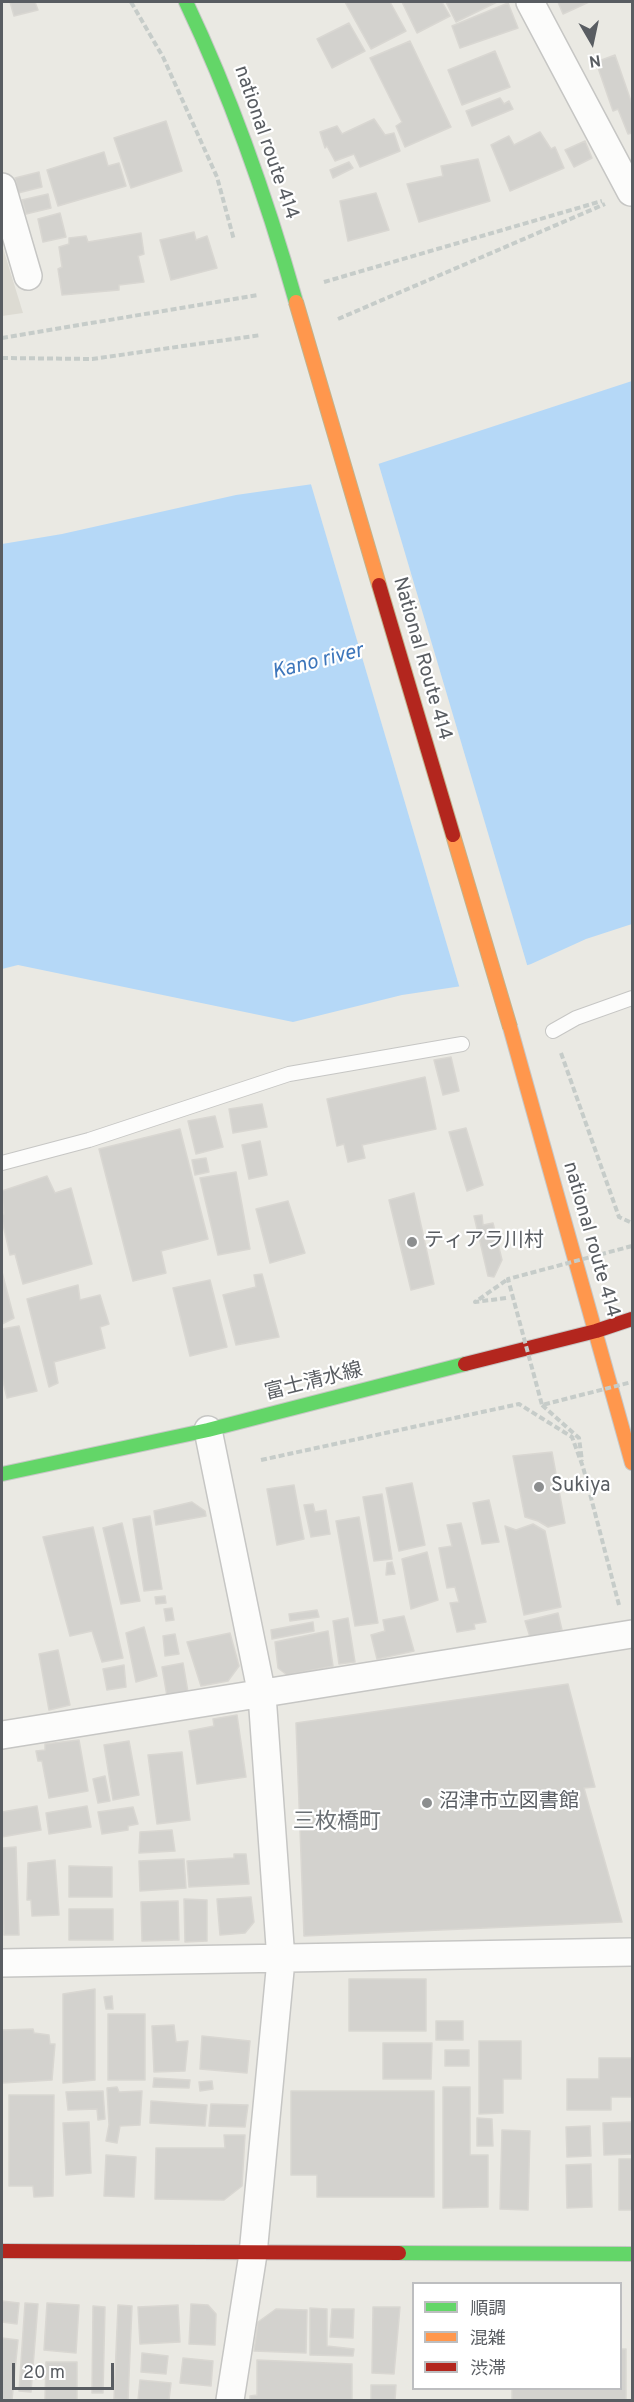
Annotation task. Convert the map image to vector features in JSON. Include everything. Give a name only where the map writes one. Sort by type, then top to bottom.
[{"type":"main road","name":"national route 414","points":[[186,2],[217,66],[259,176],[296,302]]},
{"type":"main road","name":"National Route 414","points":[[296,302],[510,1027]]},
{"type":"main road","name":"national route 414","points":[[510,1027],[633,1463]]},
{"type":"main road","name":"富士清水線","points":[[2,1474],[208,1430],[596,1332],[633,1319]]},
{"type":"main road","points":[[2,2251],[253,2254],[633,2254]]},
{"type":"street","points":[[530,2],[631,192]]},
{"type":"street","points":[[2,187],[28,276]]},
{"type":"street","points":[[208,1430],[262,1695],[281,1960],[253,2254],[230,2400]]},
{"type":"street","points":[[2,1735],[630,1634]]},
{"type":"street","points":[[2,1963],[281,1960],[633,1952]]},
{"type":"lane","points":[[553,1031],[576,1018],[633,998]]},
{"type":"lane","points":[[2,1163],[89,1140],[289,1074],[462,1044]]},
{"type":"path","points":[[131,2],[163,57],[217,177],[234,240]]},
{"type":"path","points":[[338,319],[631,192]]},
{"type":"path","points":[[2,358],[92,360],[261,335]]},
{"type":"path","points":[[553,1031],[619,1217],[633,1223]]},
{"type":"path","points":[[506,1298],[475,1302],[508,1279],[633,1246]]},
{"type":"path","points":[[508,1279],[542,1406],[579,1438],[584,1467],[630,1634]]},
{"type":"path","points":[[542,1406],[633,1382]]},
{"type":"path","points":[[261,1460],[519,1404],[572,1437],[584,1467]]},
{"type":"shaded area","points":[[2,245],[23,313],[2,316]]},
{"type":"water","name":"Kano river","points":[[632,381],[632,924],[586,939],[531,964],[462,986],[402,995],[293,1022],[18,965],[2,969],[2,544],[62,534],[236,495],[320,483]]},
{"type":"pier","points":[[378,462],[528,968],[460,989],[310,481]]},
{"type":"building","points":[[10,2],[35,2],[38,10],[14,16]]},
{"type":"building","points":[[345,2],[390,2],[406,31],[371,49]]},
{"type":"building","points":[[402,2],[442,2],[450,16],[417,33]]},
{"type":"building","points":[[446,2],[497,2],[456,22]]},
{"type":"building","points":[[558,2],[589,2],[563,14]]},
{"type":"building","points":[[508,3],[518,28],[460,48],[452,26]]},
{"type":"building","points":[[349,23],[365,51],[332,68],[317,39]]},
{"type":"building","points":[[410,41],[451,127],[405,147],[396,126],[402,122],[370,58]]},
{"type":"building","points":[[495,51],[510,87],[462,105],[448,70]]},
{"type":"building","points":[[615,55],[632,104],[632,133],[628,134],[618,109],[613,111],[596,62]]},
{"type":"building","points":[[500,98],[504,104],[509,101],[513,109],[472,126],[466,111]]},
{"type":"building","points":[[374,119],[385,135],[394,133],[400,151],[360,167],[354,154],[335,161],[327,146],[325,148],[320,132],[337,126],[342,134]]},
{"type":"building","points":[[166,121],[182,171],[131,188],[114,138]]},
{"type":"building","points":[[540,132],[551,149],[555,147],[564,168],[510,191],[491,145],[509,136],[514,145]]},
{"type":"building","points":[[585,141],[592,158],[574,167],[565,150]]},
{"type":"building","points":[[104,152],[108,166],[119,163],[126,186],[58,206],[47,170]]},
{"type":"building","points":[[478,159],[490,201],[419,222],[407,184],[443,176],[441,166]]},
{"type":"building","points":[[349,162],[353,168],[333,178],[330,170]]},
{"type":"building","points":[[39,172],[42,187],[18,193],[15,178]]},
{"type":"building","points":[[376,193],[389,230],[348,241],[340,201]]},
{"type":"building","points":[[48,194],[51,208],[26,214],[22,200]]},
{"type":"building","points":[[60,213],[66,237],[43,242],[38,219]]},
{"type":"building","points":[[194,232],[196,240],[207,236],[217,268],[171,280],[160,240]]},
{"type":"building","points":[[141,233],[144,254],[138,256],[144,282],[119,285],[119,290],[62,295],[58,269],[62,267],[59,247],[69,244],[69,238],[86,236],[88,242]]},
{"type":"building","points":[[451,1057],[459,1091],[443,1095],[434,1060]]},
{"type":"building","points":[[425,1077],[436,1129],[362,1145],[365,1158],[348,1162],[344,1144],[337,1146],[327,1099]]},
{"type":"building","points":[[262,1104],[267,1127],[233,1133],[229,1109]]},
{"type":"building","points":[[215,1116],[223,1147],[196,1154],[188,1121]]},
{"type":"building","points":[[466,1128],[483,1185],[467,1191],[449,1132]]},
{"type":"building","points":[[180,1129],[208,1239],[161,1251],[166,1273],[133,1281],[99,1149]]},
{"type":"building","points":[[260,1141],[267,1175],[249,1179],[242,1145]]},
{"type":"building","points":[[206,1158],[209,1172],[195,1175],[192,1160]]},
{"type":"building","points":[[236,1172],[250,1249],[218,1255],[200,1178]]},
{"type":"building","points":[[47,1176],[55,1193],[71,1188],[92,1264],[23,1284],[15,1254],[10,1255],[2,1220],[2,1214],[4,1214],[2,1191]]},
{"type":"building","name":"ティアラ川村","points":[[414,1193],[434,1284],[411,1290],[389,1200]]},
{"type":"building","points":[[288,1201],[305,1253],[270,1263],[256,1209]]},
{"type":"building","points":[[482,1215],[483,1225],[493,1223],[502,1260],[494,1277],[488,1276],[474,1216]]},
{"type":"building","points":[[2,1272],[14,1318],[2,1324]]},
{"type":"building","points":[[262,1274],[279,1337],[236,1345],[223,1295],[256,1287],[254,1275]]},
{"type":"building","points":[[210,1280],[227,1347],[190,1356],[173,1288]]},
{"type":"building","points":[[78,1285],[80,1300],[100,1295],[109,1324],[100,1327],[105,1348],[54,1362],[58,1383],[49,1387],[27,1299]]},
{"type":"building","points":[[19,1326],[37,1391],[7,1398],[2,1377],[2,1329]]},
{"type":"building","points":[[552,1452],[565,1523],[548,1527],[525,1517],[513,1456]]},
{"type":"building","points":[[412,1483],[425,1545],[399,1551],[386,1488]]},
{"type":"building","points":[[294,1485],[304,1539],[277,1545],[267,1489]]},
{"type":"building","points":[[382,1494],[392,1559],[374,1561],[363,1497]]},
{"type":"building","points":[[489,1500],[499,1542],[482,1544],[473,1503]]},
{"type":"building","points":[[192,1502],[205,1511],[206,1516],[156,1525],[154,1511]]},
{"type":"building","points":[[313,1504],[315,1512],[326,1510],[330,1534],[311,1537],[304,1505]]},
{"type":"building","points":[[150,1516],[162,1589],[144,1591],[133,1519]]},
{"type":"building","points":[[359,1517],[378,1623],[355,1626],[336,1521]]},
{"type":"building","points":[[122,1523],[140,1601],[121,1604],[103,1528]]},
{"type":"building","points":[[461,1523],[486,1622],[474,1624],[475,1629],[457,1632],[450,1603],[459,1602],[455,1587],[447,1588],[439,1548],[452,1546],[447,1525]]},
{"type":"building","points":[[533,1524],[545,1531],[561,1607],[524,1615],[505,1526],[516,1530]]},
{"type":"building","points":[[93,1527],[123,1658],[102,1662],[92,1631],[70,1636],[43,1537]]},
{"type":"building","points":[[427,1552],[438,1600],[411,1609],[402,1559]]},
{"type":"building","points":[[392,1562],[395,1574],[386,1575],[387,1563]]},
{"type":"building","points":[[165,1596],[166,1603],[156,1604],[155,1597]]},
{"type":"building","points":[[172,1608],[174,1620],[166,1621],[164,1609]]},
{"type":"building","points":[[317,1610],[319,1617],[290,1621],[289,1614]]},
{"type":"building","points":[[558,1613],[562,1630],[530,1637],[525,1621]]},
{"type":"building","points":[[404,1616],[414,1651],[377,1659],[371,1635],[385,1631],[383,1620]]},
{"type":"building","points":[[348,1618],[355,1662],[339,1664],[333,1621]]},
{"type":"building","points":[[313,1622],[314,1631],[272,1639],[271,1630]]},
{"type":"building","points":[[144,1627],[157,1676],[136,1682],[126,1633]]},
{"type":"building","points":[[328,1631],[333,1666],[287,1675],[278,1668],[275,1642]]},
{"type":"building","points":[[230,1633],[239,1666],[228,1681],[201,1686],[187,1642]]},
{"type":"building","points":[[175,1634],[179,1654],[165,1656],[163,1636]]},
{"type":"building","points":[[58,1650],[70,1705],[49,1710],[39,1654]]},
{"type":"building","points":[[183,1663],[188,1692],[167,1696],[162,1667]]},
{"type":"building","points":[[124,1665],[126,1687],[107,1690],[103,1669]]},
{"type":"building","points":[[568,1684],[595,1787],[584,1788],[622,1922],[304,1936],[296,1723]]},
{"type":"building","points":[[237,1715],[246,1777],[197,1784],[189,1731],[214,1726],[213,1719]]},
{"type":"building","points":[[79,1740],[88,1791],[49,1798],[42,1761],[38,1761],[36,1751],[45,1750],[45,1744]]},
{"type":"building","points":[[129,1741],[139,1795],[113,1800],[104,1745]]},
{"type":"building","points":[[182,1752],[190,1820],[157,1824],[148,1755]]},
{"type":"building","points":[[105,1776],[110,1801],[98,1803],[93,1779]]},
{"type":"building","points":[[37,1806],[41,1830],[2,1837],[2,1812]]},
{"type":"building","points":[[87,1806],[91,1827],[49,1834],[46,1813]]},
{"type":"building","points":[[133,1807],[138,1824],[128,1826],[128,1830],[102,1834],[98,1812]]},
{"type":"building","points":[[172,1830],[175,1851],[139,1853],[140,1832]]},
{"type":"building","points":[[16,1847],[19,1935],[4,1935],[2,1848]]},
{"type":"building","points":[[234,1854],[246,1854],[249,1884],[189,1887],[187,1861],[234,1858]]},
{"type":"building","points":[[184,1859],[186,1888],[140,1891],[139,1861]]},
{"type":"building","points":[[55,1860],[59,1915],[32,1916],[31,1900],[27,1900],[28,1863]]},
{"type":"building","points":[[69,1866],[112,1867],[112,1897],[69,1897]]},
{"type":"building","points":[[251,1897],[254,1922],[245,1933],[220,1935],[217,1899]]},
{"type":"building","points":[[184,1899],[207,1900],[207,1941],[185,1942]]},
{"type":"building","points":[[178,1901],[179,1940],[142,1941],[141,1902]]},
{"type":"building","points":[[69,1909],[113,1909],[113,1940],[69,1940]]},
{"type":"building","points":[[349,1979],[426,1979],[426,2031],[349,2031]]},
{"type":"building","points":[[95,1989],[95,2080],[63,2083],[63,1994]]},
{"type":"building","points":[[112,1996],[113,2009],[106,2009],[104,1997]]},
{"type":"building","points":[[108,2014],[145,2014],[145,2080],[108,2080]]},
{"type":"building","points":[[436,2021],[463,2021],[463,2040],[436,2040]]},
{"type":"building","points":[[174,2025],[176,2042],[188,2041],[185,2071],[154,2072],[152,2026]]},
{"type":"building","points":[[33,2029],[34,2033],[49,2035],[50,2044],[55,2044],[52,2080],[2,2083],[2,2030]]},
{"type":"building","points":[[202,2036],[250,2041],[247,2073],[200,2069]]},
{"type":"building","points":[[479,2041],[521,2041],[521,2079],[503,2079],[503,2113],[479,2114]]},
{"type":"building","points":[[383,2043],[432,2043],[431,2079],[383,2079]]},
{"type":"building","points":[[445,2050],[469,2050],[469,2066],[445,2066]]},
{"type":"building","points":[[599,2058],[632,2058],[632,2097],[611,2097],[611,2110],[567,2110],[567,2079],[599,2079]]},
{"type":"building","points":[[154,2078],[190,2080],[189,2088],[153,2087]]},
{"type":"building","points":[[212,2081],[213,2089],[200,2091],[199,2082]]},
{"type":"building","points":[[117,2087],[119,2092],[142,2091],[140,2125],[120,2126],[117,2143],[106,2141],[109,2125],[107,2088]]},
{"type":"building","points":[[443,2087],[470,2087],[470,2155],[488,2155],[488,2207],[443,2208]]},
{"type":"building","points":[[103,2091],[105,2119],[98,2120],[97,2109],[68,2110],[66,2092]]},
{"type":"building","points":[[291,2091],[434,2091],[434,2197],[317,2197],[317,2175],[291,2175]]},
{"type":"building","points":[[9,2095],[54,2095],[53,2196],[34,2197],[33,2186],[9,2186]]},
{"type":"building","points":[[151,2101],[207,2105],[205,2126],[150,2123]]},
{"type":"building","points":[[211,2104],[248,2105],[245,2127],[209,2126]]},
{"type":"building","points":[[477,2118],[492,2119],[493,2146],[477,2146]]},
{"type":"building","points":[[89,2122],[91,2173],[66,2175],[63,2123]]},
{"type":"building","points":[[632,2122],[632,2154],[604,2155],[603,2123]]},
{"type":"building","points":[[590,2126],[591,2156],[567,2157],[566,2127]]},
{"type":"building","points":[[502,2130],[530,2131],[528,2210],[500,2209]]},
{"type":"building","points":[[224,2135],[245,2135],[242,2186],[224,2200],[155,2199],[156,2148],[225,2148]]},
{"type":"building","points":[[106,2155],[136,2157],[134,2197],[104,2196]]},
{"type":"building","points":[[619,2159],[632,2159],[632,2210],[619,2210]]},
{"type":"building","points":[[591,2164],[592,2207],[567,2208],[566,2165]]},
{"type":"building","points":[[2,2301],[19,2303],[17,2324],[2,2322]]},
{"type":"building","points":[[25,2303],[38,2304],[31,2392],[19,2391]]},
{"type":"building","points":[[47,2303],[79,2305],[76,2353],[44,2350]]},
{"type":"building","points":[[191,2304],[208,2305],[216,2314],[215,2345],[189,2344]]},
{"type":"building","points":[[118,2305],[132,2306],[128,2400],[114,2399]]},
{"type":"building","points":[[178,2305],[180,2342],[140,2344],[138,2307]]},
{"type":"building","points":[[93,2306],[105,2307],[103,2393],[92,2393]]},
{"type":"building","points":[[373,2307],[400,2307],[394,2374],[372,2373]]},
{"type":"building","points":[[310,2308],[327,2309],[327,2346],[354,2349],[353,2356],[310,2355]]},
{"type":"building","points":[[276,2309],[307,2310],[306,2353],[254,2351],[258,2322]]},
{"type":"building","points":[[332,2309],[354,2309],[353,2338],[330,2337]]},
{"type":"building","points":[[2,2338],[18,2340],[12,2400],[2,2400]]},
{"type":"building","points":[[622,2349],[626,2349],[626,2400],[512,2400],[512,2390],[622,2390]]},
{"type":"building","points":[[142,2353],[168,2356],[166,2374],[141,2372]]},
{"type":"building","points":[[183,2358],[213,2361],[211,2386],[180,2383]]},
{"type":"building","points":[[257,2360],[352,2364],[352,2400],[250,2400],[250,2396],[257,2395]]},
{"type":"building","points":[[46,2362],[77,2362],[77,2400],[45,2400]]},
{"type":"building","points":[[140,2380],[171,2383],[169,2400],[138,2400]]},
{"type":"building","points":[[371,2385],[396,2385],[395,2400],[371,2400]]},
{"type":"traffic: fast","points":[[186,2],[219,75],[247,150],[296,302]]},
{"type":"traffic: fast","points":[[2,1474],[208,1430],[465,1364]]},
{"type":"traffic: fast","points":[[399,2253],[632,2254]]},
{"type":"traffic: slow","points":[[296,302],[379,585]]},
{"type":"traffic: slow","points":[[453,835],[510,1027]]},
{"type":"traffic: slow","points":[[510,1027],[632,1463]]},
{"type":"traffic: jam","points":[[379,585],[453,835]]},
{"type":"traffic: jam","points":[[465,1364],[596,1331],[632,1319]]},
{"type":"traffic: jam","points":[[2,2251],[399,2253]]},
{"type":"place","name":"ティアラ川村","points":[[412,1242]]},
{"type":"place","name":"Sukiya","points":[[539,1487]]},
{"type":"place","name":"沼津市立図書館","points":[[427,1803]]},
{"type":"district","name":"三枚橋町","points":[[337,1824]]}]
